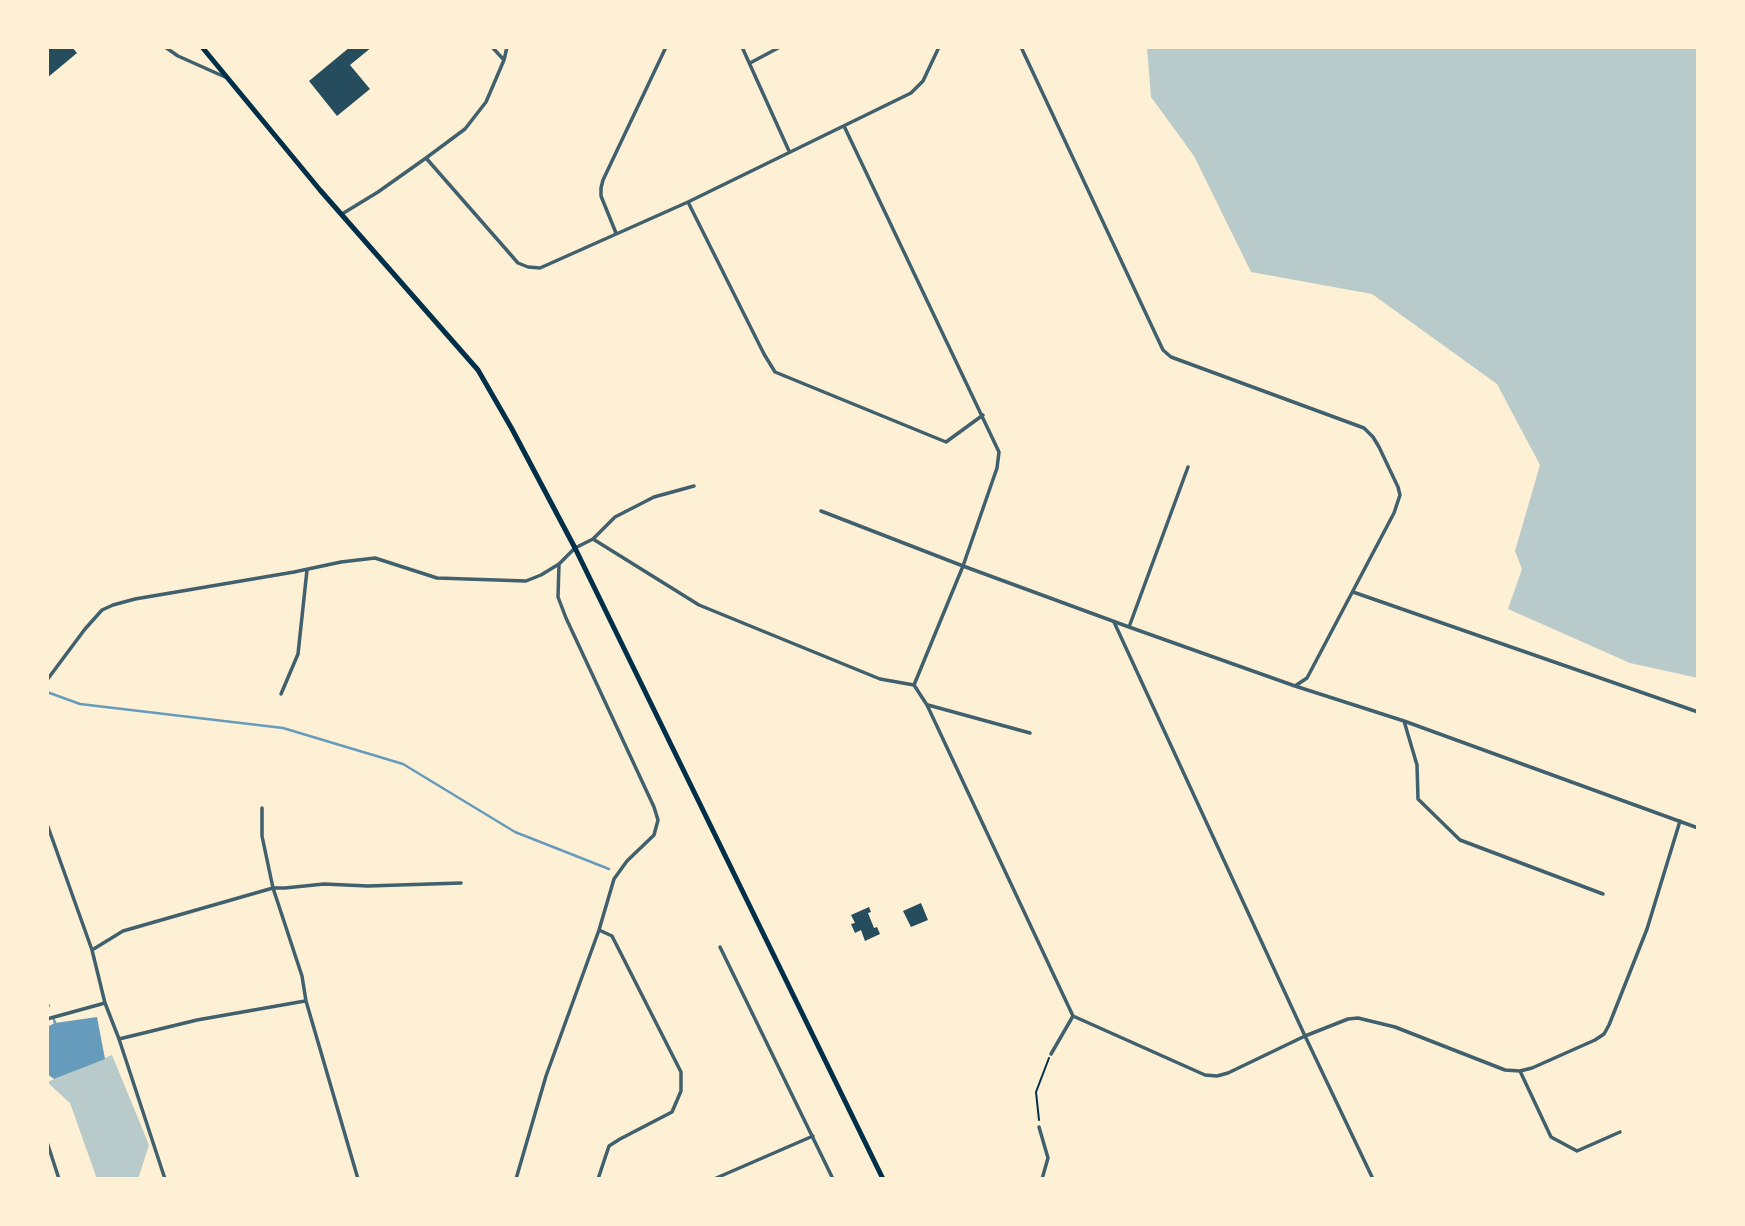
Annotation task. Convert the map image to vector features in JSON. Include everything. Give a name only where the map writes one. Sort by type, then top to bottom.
[{"type":"main road","points":[[202,47],[478,370],[575,548],[883,1179]]},
{"type":"street","points":[[164,47],[226,77]]},
{"type":"street","points":[[492,47],[504,60]]},
{"type":"street","points":[[342,214],[378,192],[465,128],[486,102],[507,47]]},
{"type":"street","points":[[616,233],[601,196],[603,180],[666,47]]},
{"type":"street","points":[[742,47],[789,151]]},
{"type":"street","points":[[750,64],[779,47]]},
{"type":"street","points":[[426,158],[518,263],[540,268],[688,202],[911,93],[923,81],[939,47]]},
{"type":"street","points":[[1021,47],[1163,350],[1171,358],[1364,428],[1379,447],[1398,487],[1399,495],[1394,513],[1307,678],[1295,686]]},
{"type":"street","points":[[844,126],[999,452],[997,468],[964,566],[914,685]]},
{"type":"street","points":[[688,202],[775,372],[946,442],[983,415]]},
{"type":"street","points":[[1129,627],[1188,467]]},
{"type":"street","points":[[47,680],[85,629],[102,611],[113,605],[375,558],[437,578],[526,581],[559,564],[575,548],[593,539],[615,517],[653,496],[694,486]]},
{"type":"street","points":[[821,511],[1129,627],[1295,686],[1404,721],[1698,828]]},
{"type":"street","points":[[593,539],[699,605],[880,679],[914,685],[927,705],[1073,1016],[1205,1074],[1217,1076],[1228,1073],[1305,1036],[1348,1019],[1358,1018],[1395,1027],[1505,1070],[1520,1071],[1532,1068],[1595,1040],[1604,1034],[1609,1025],[1647,929],[1680,821]]},
{"type":"street","points":[[516,1179],[546,1076],[599,930],[614,879],[626,860],[654,835],[658,820],[566,618],[558,597],[559,564]]},
{"type":"street","points":[[281,694],[298,654],[307,569]]},
{"type":"street","points":[[1353,592],[1698,712]]},
{"type":"street","points":[[1114,621],[1373,1179]]},
{"type":"street","points":[[927,705],[1030,733]]},
{"type":"street","points":[[1404,721],[1417,765],[1418,799],[1461,840],[1603,894]]},
{"type":"street","points":[[261,808],[262,836],[273,888],[302,976],[306,1000],[358,1179]]},
{"type":"street","points":[[47,824],[92,950],[105,1003],[165,1179]]},
{"type":"street","points":[[92,950],[123,931],[273,888],[324,884],[368,886],[461,883]]},
{"type":"street","points":[[598,1179],[609,1146],[672,1112],[681,1091],[681,1072],[612,936],[599,930]]},
{"type":"street","points":[[720,947],[833,1179]]},
{"type":"street","points":[[119,1039],[197,1020],[306,1000]]},
{"type":"street","points":[[47,1019],[105,1003]]},
{"type":"street","points":[[1051,1054],[1073,1016]]},
{"type":"street","points":[[1520,1071],[1551,1138],[1577,1151],[1619,1132]]},
{"type":"street","points":[[1040,1127],[1048,1158],[1042,1179]]},
{"type":"street","points":[[714,1179],[813,1136]]},
{"type":"street","points":[[47,1142],[60,1179]]},
{"type":"path","points":[[1040,1127],[1036,1092],[1051,1054]]},
{"type":"shaded area","points":[[1147,47],[1698,47],[1698,678],[1630,663],[1508,609],[1522,569],[1515,551],[1540,465],[1497,384],[1372,294],[1251,272],[1194,156],[1151,97]]},
{"type":"shaded area","points":[[112,1055],[149,1145],[138,1179],[97,1179],[70,1103],[47,1082]]},
{"type":"water","points":[[97,1017],[105,1059],[54,1079],[47,1074],[47,1027],[55,1023]]},
{"type":"building","points":[[47,47],[72,47],[77,53],[47,78]]},
{"type":"building","points":[[350,47],[372,47],[350,65],[370,89],[337,116],[309,81]]},
{"type":"building","points":[[921,903],[928,920],[911,927],[903,911]]},
{"type":"building","points":[[869,907],[871,912],[868,913],[874,928],[877,927],[880,934],[865,941],[861,930],[855,933],[851,924],[855,923],[851,915]]},
{"type":"waterway","points":[[47,692],[80,704],[283,728],[403,764],[515,832],[609,869]]},
{"type":"waterway","points":[[47,1002],[49,1006]]}]
